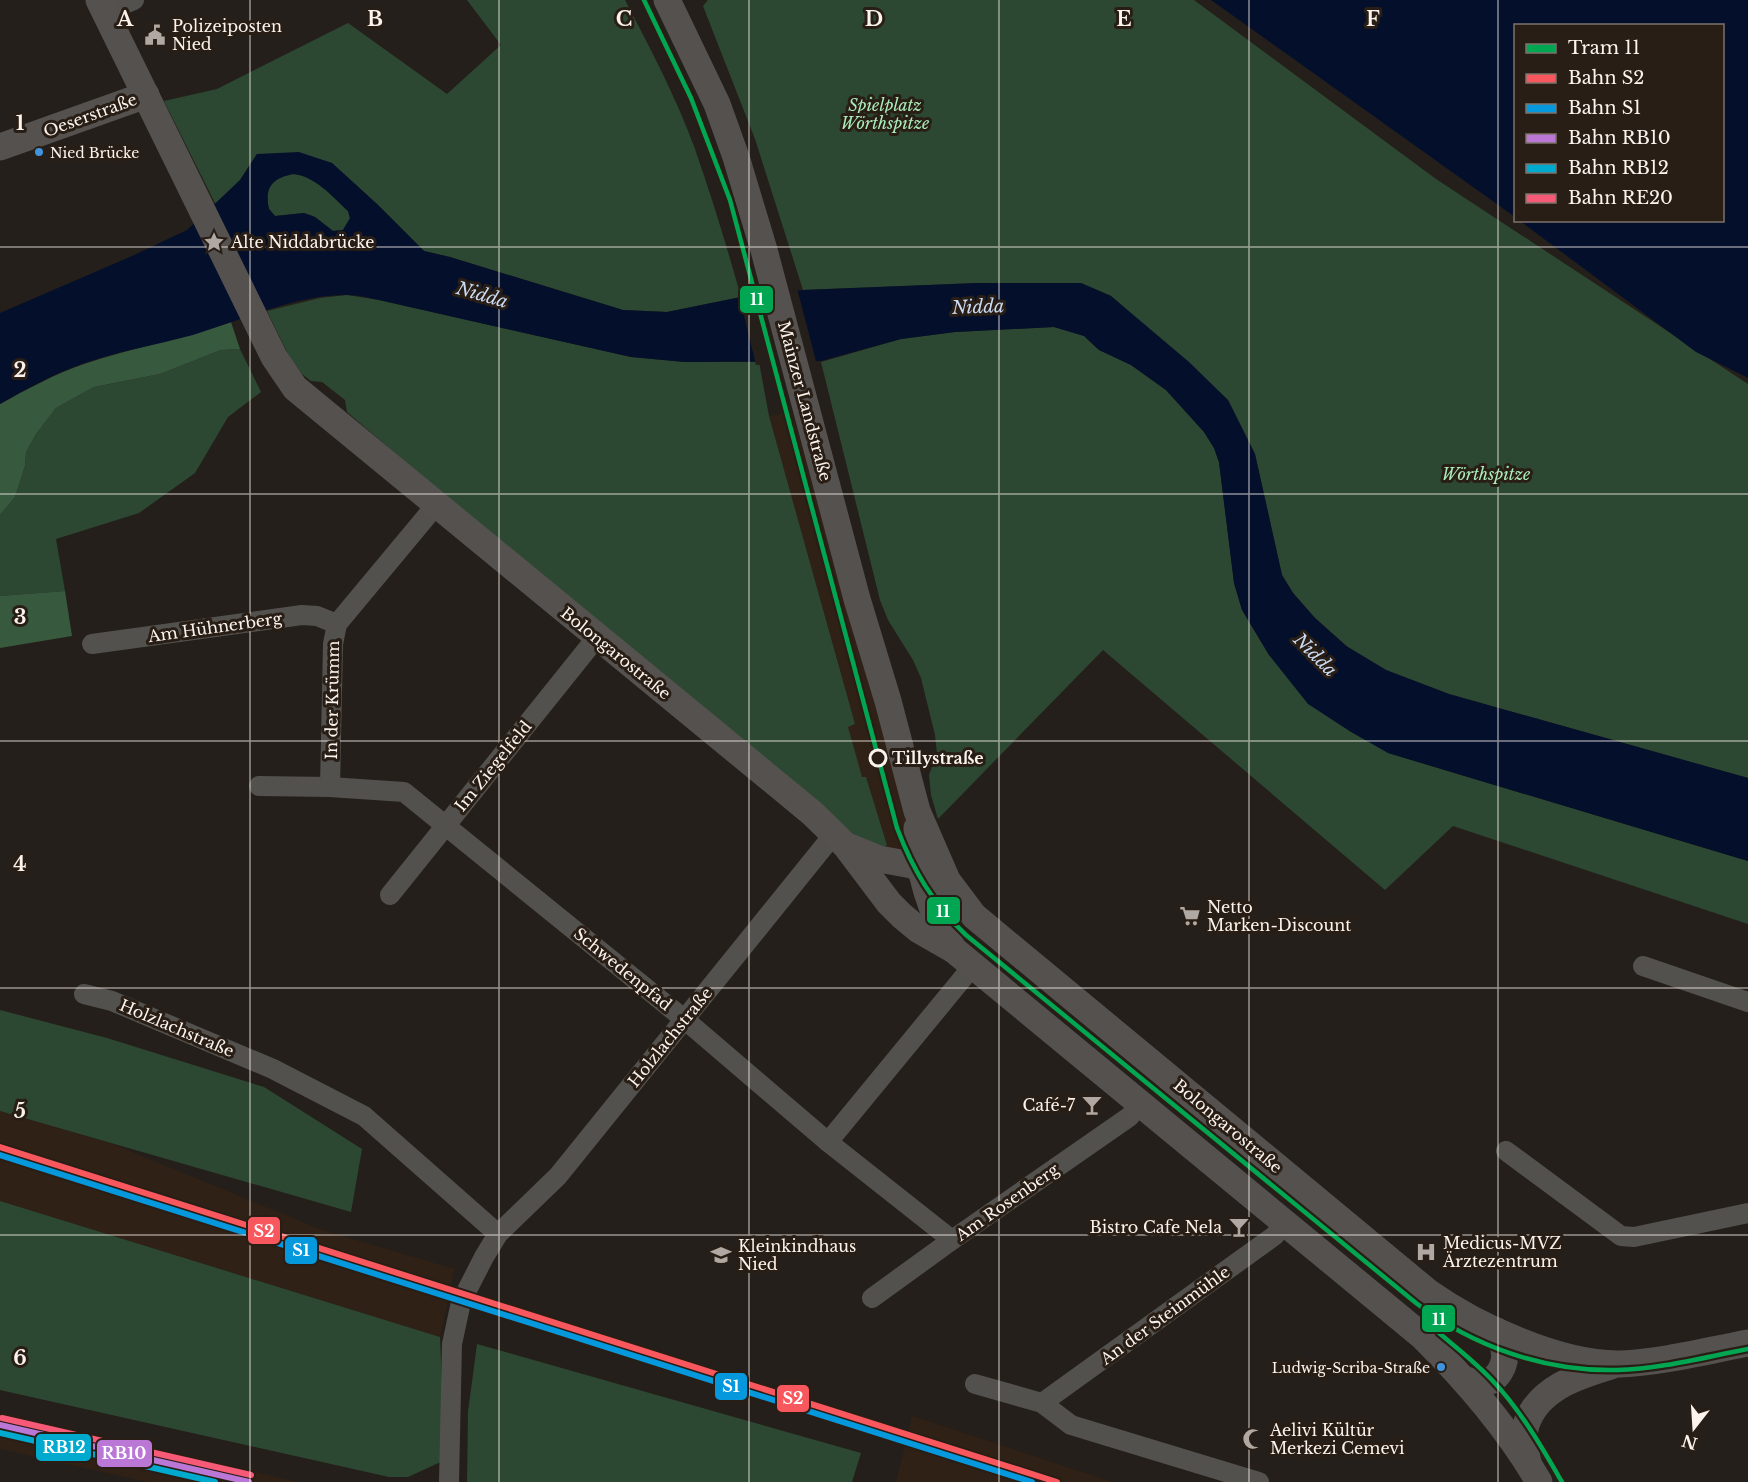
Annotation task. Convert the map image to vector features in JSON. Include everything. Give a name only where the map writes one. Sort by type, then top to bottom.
[{"type":"main road","name":"Mainzer Landstraße","points":[[667,0],[717,105],[736,158],[764,250],[857,599],[888,701],[917,811]]},
{"type":"main road","points":[[102,6],[150,104]]},
{"type":"main road","name":"Oeserstraße","points":[[0,147],[150,104]]},
{"type":"main road","name":"Bolongarostraße","points":[[150,104],[274,357],[295,388],[812,813],[840,840]]},
{"type":"main road","points":[[917,811],[917,847],[920,868],[937,920],[963,958]]},
{"type":"main road","name":"Bolongarostraße","points":[[917,811],[947,880],[974,916],[1428,1292],[1450,1307],[1497,1331],[1562,1355],[1590,1361],[1618,1364],[1657,1360],[1748,1343]]},
{"type":"main road","points":[[840,840],[884,872],[920,868],[936,879],[974,916]]},
{"type":"main road","points":[[884,872],[889,903],[902,916],[919,930],[963,958],[1422,1336],[1478,1396],[1533,1472]]},
{"type":"main road","points":[[1463,1379],[1481,1383],[1492,1380],[1498,1375],[1504,1360],[1504,1350],[1497,1331]]},
{"type":"main road","points":[[1533,1472],[1525,1442],[1526,1425],[1539,1400],[1566,1383],[1618,1364]]},
{"type":"street","points":[[102,6],[134,0]]},
{"type":"street","name":"In der Krümm","points":[[330,787],[333,644],[337,624],[436,505]]},
{"type":"street","name":"Am Hühnerberg","points":[[92,644],[302,615],[317,616],[337,624]]},
{"type":"street","name":"Im Ziegelfeld","points":[[390,895],[597,637]]},
{"type":"street","name":"Schwedenpfad","points":[[259,786],[330,787],[404,792],[684,1019],[828,1142],[952,1240]]},
{"type":"street","name":"Holzlachstraße","points":[[449,1482],[452,1344],[456,1319],[472,1277],[498,1234],[558,1176],[684,1019],[840,840]]},
{"type":"street","points":[[828,1142],[963,958]]},
{"type":"street","points":[[1643,966],[1748,1002]]},
{"type":"street","name":"Holzlachstraße","points":[[84,994],[112,1000],[273,1069],[364,1116],[498,1234]]},
{"type":"street","name":"Am Rosenberg","points":[[872,1298],[1129,1117],[1140,1105]]},
{"type":"street","points":[[1506,1151],[1621,1236],[1634,1237],[1748,1213]]},
{"type":"street","name":"An der Steinmühle","points":[[1042,1403],[1274,1236],[1285,1224]]},
{"type":"street","points":[[975,1384],[1042,1403],[1071,1425],[1259,1482]]},
{"type":"shaded area","points":[[792,412],[893,768],[905,814],[909,854],[889,851],[866,777],[862,778],[847,727],[855,724],[769,416]]},
{"type":"shaded area","points":[[0,1111],[110,1143],[325,1231],[455,1269],[440,1337],[0,1201]]},
{"type":"shaded area","points":[[0,1413],[298,1482],[147,1482],[0,1449]]},
{"type":"shaded area","points":[[912,1416],[1113,1482],[896,1482]]},
{"type":"green space","points":[[467,0],[625,0],[688,130],[741,297],[667,312],[623,310],[424,251],[332,163],[315,158],[257,154],[240,180],[216,205],[164,101],[217,89],[348,23],[447,94],[501,45]]},
{"type":"green space","name":"Wörthspitze","points":[[708,0],[1194,0],[1436,179],[1748,384],[1748,778],[1449,694],[1386,670],[1348,647],[1315,618],[1293,593],[1282,575],[1255,454],[1228,400],[1111,296],[1081,283],[978,283],[803,290],[755,139],[703,6]]},
{"type":"green space","points":[[293,174],[316,183],[348,211],[350,218],[343,230],[333,231],[315,217],[304,213],[275,216],[269,209],[269,189],[275,181]]},
{"type":"green space","points":[[347,295],[379,300],[631,357],[685,362],[759,362],[769,416],[855,724],[848,727],[862,777],[866,777],[887,845],[885,847],[864,843],[584,614],[347,412],[345,400],[322,382],[311,381],[302,374],[289,356],[267,311],[320,298]]},
{"type":"green space","points":[[231,322],[240,349],[221,350],[160,374],[94,387],[56,408],[36,434],[26,452],[25,466],[15,497],[0,515],[0,404],[52,377],[84,364]]},
{"type":"green space","points":[[1054,327],[1084,336],[1099,350],[1131,365],[1166,390],[1204,432],[1219,462],[1234,583],[1242,610],[1269,655],[1388,753],[1748,861],[1748,924],[1453,826],[1385,890],[1103,650],[938,819],[931,795],[929,775],[937,753],[935,735],[921,678],[913,660],[888,620],[880,600],[821,362],[901,339],[955,332]]},
{"type":"green space","points":[[240,349],[261,392],[228,417],[195,473],[139,513],[56,539],[65,591],[0,596],[0,515],[15,497],[25,466],[26,452],[36,434],[56,408],[94,387],[160,374],[221,350]]},
{"type":"green space","points":[[65,591],[72,636],[0,648],[0,596]]},
{"type":"green space","points":[[0,1010],[107,1038],[264,1087],[362,1149],[351,1212],[0,1111]]},
{"type":"green space","points":[[0,1201],[440,1337],[445,1460],[408,1477],[389,1477],[0,1390]]},
{"type":"green space","points":[[477,1344],[861,1453],[852,1482],[467,1482],[468,1412]]},
{"type":"water","points":[[1211,0],[1748,0],[1748,378],[1696,352],[1521,222],[1724,222],[1724,24],[1514,24],[1514,216]]},
{"type":"water","name":"Nidda","points":[[299,152],[332,163],[424,251],[623,310],[667,312],[741,297],[803,290],[978,283],[1081,283],[1111,296],[1189,362],[1228,400],[1255,454],[1282,575],[1293,593],[1315,618],[1346,646],[1386,670],[1449,694],[1748,778],[1748,861],[1388,753],[1308,704],[1269,655],[1242,610],[1234,583],[1219,462],[1204,432],[1166,390],[1131,365],[1099,350],[1084,336],[1054,327],[955,332],[901,339],[821,361],[685,362],[631,357],[363,297],[328,296],[269,309],[193,335],[96,359],[51,377],[0,404],[0,313],[187,230],[240,180],[257,154]],"holes":[[[293,174],[323,188],[348,211],[350,218],[343,230],[333,231],[315,217],[304,213],[275,216],[269,209],[269,189],[275,181]]]},
{"type":"pier","points":[[797,288],[817,365],[756,365],[739,295]]},
{"type":"tram line","name":"11","points":[[644,0],[691,98],[730,200],[897,828],[917,872],[934,899],[966,935],[1416,1303],[1461,1332],[1485,1344],[1537,1361],[1590,1369],[1617,1370],[1650,1367],[1748,1349]]},
{"type":"tram line","name":"11","points":[[1439,1333],[1479,1367],[1502,1391],[1530,1428],[1562,1482]]},
{"type":"rail line","name":"S2","points":[[0,1147],[1057,1482]]},
{"type":"rail line","name":"S1","points":[[0,1155],[1032,1482]]},
{"type":"rail line","name":"RE20","points":[[2,1418],[251,1475]]},
{"type":"rail line","name":"RB10","points":[[0,1425],[249,1482]]},
{"type":"rail line","name":"RB12","points":[[0,1433],[215,1482]]},
{"type":"place","name":"Polizeiposten Nied","points":[[155,35]]},
{"type":"place","name":"Nied Brücke","points":[[39,152]]},
{"type":"place","name":"Alte Niddabrücke","points":[[214,242]]},
{"type":"place","name":"Tillystraße","points":[[878,758]]},
{"type":"place","name":"Netto Marken-Discount","points":[[1190,916]]},
{"type":"place","name":"Café-7","points":[[1092,1105]]},
{"type":"place","name":"Bistro Cafe Nela","points":[[1239,1227]]},
{"type":"place","name":"Medicus-MVZ Ärztezentrum","points":[[1426,1252]]},
{"type":"place","name":"Kleinkindhaus Nied","points":[[721,1255]]},
{"type":"place","name":"Ludwig-Scriba-Straße","points":[[1441,1367]]},
{"type":"place","name":"Aelivi Kültür Merkezi Cemevi","points":[[1253,1439]]},
{"type":"park label","name":"Spielplatz Wörthspitze","points":[[885,114]]}]
